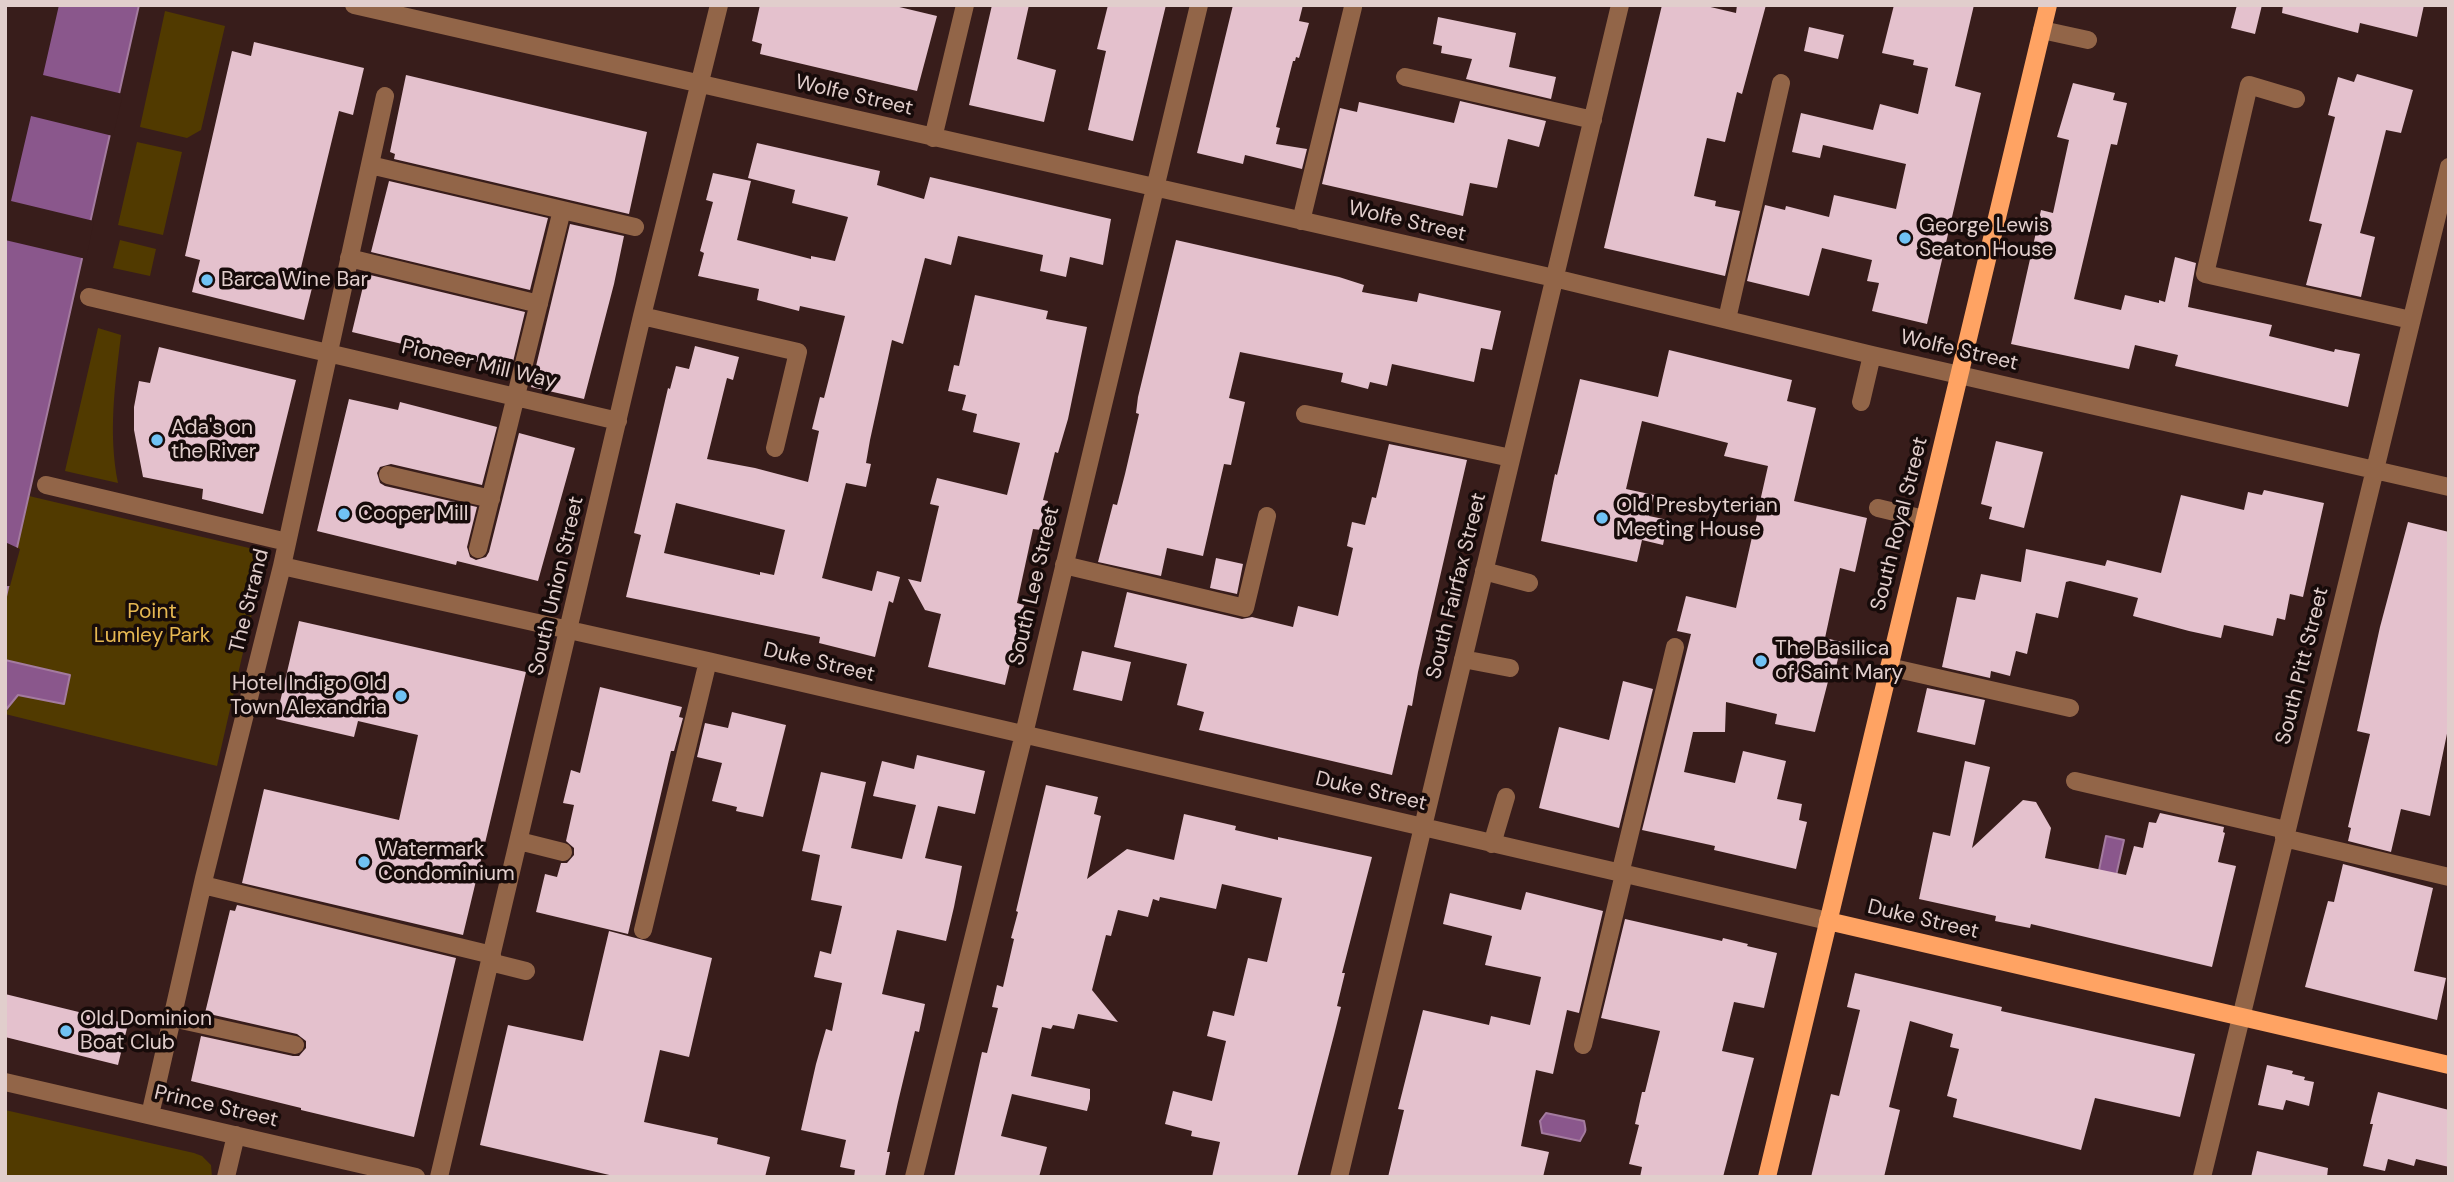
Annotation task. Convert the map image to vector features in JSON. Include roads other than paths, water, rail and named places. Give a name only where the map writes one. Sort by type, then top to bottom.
[{"type":"main road","name":"South Royal Street","points":[[1767,1177],[2048,5]]},
{"type":"main road","name":"Duke Street","points":[[1828,921],[2449,1065]]},
{"type":"street","name":"Wolfe Street","points":[[354,5],[417,12],[700,85],[1554,278],[1872,355],[2449,487]]},
{"type":"street","name":"South Union Street","points":[[439,1177],[642,316],[719,5]]},
{"type":"street","points":[[933,138],[965,5]]},
{"type":"street","name":"South Lee Street","points":[[914,1177],[1024,734],[1199,5]]},
{"type":"street","name":"South Fairfax Street","points":[[1339,1177],[1620,5]]},
{"type":"street","points":[[1301,222],[1353,7]]},
{"type":"street","points":[[2042,30],[2088,40]]},
{"type":"street","points":[[1405,77],[1592,120]]},
{"type":"street","points":[[1727,319],[1781,83]]},
{"type":"street","points":[[2296,99],[2249,85],[2206,274],[2411,320]]},
{"type":"street","name":"The Strand","points":[[150,1115],[203,885],[282,566],[385,96]]},
{"type":"street","points":[[370,165],[635,227]]},
{"type":"street","name":"South Pitt Street","points":[[2202,1177],[2449,167]]},
{"type":"street","points":[[478,549],[562,210]]},
{"type":"street","points":[[349,258],[538,304]]},
{"type":"street","name":"Pioneer Mill Way","points":[[89,297],[618,421]]},
{"type":"street","points":[[642,316],[797,352],[775,448]]},
{"type":"street","points":[[1861,402],[1872,355]]},
{"type":"street","points":[[1305,414],[1511,458]]},
{"type":"street","points":[[388,475],[491,499]]},
{"type":"street","points":[[46,485],[287,542]]},
{"type":"street","points":[[1878,508],[1924,519]]},
{"type":"street","points":[[1064,565],[1245,608],[1267,516]]},
{"type":"street","name":"Duke Street","points":[[282,566],[570,629],[1828,921]]},
{"type":"street","points":[[1484,571],[1529,583]]},
{"type":"street","points":[[1583,1045],[1675,647]]},
{"type":"street","points":[[1463,659],[1510,668]]},
{"type":"street","points":[[643,930],[708,661]]},
{"type":"street","points":[[1889,667],[2070,708]]},
{"type":"street","points":[[2075,781],[2449,877]]},
{"type":"street","points":[[1492,844],[1506,797]]},
{"type":"street","points":[[519,841],[564,852]]},
{"type":"street","points":[[203,885],[491,959],[526,971]]},
{"type":"street","points":[[172,1017],[295,1045]]},
{"type":"street","name":"Prince Street","points":[[5,1082],[416,1177]]},
{"type":"street","points":[[226,1177],[236,1135]]},
{"type":"place","name":"George Lewis Seaton House","points":[[1905,238]]},
{"type":"place","name":"Barca Wine Bar","points":[[207,280]]},
{"type":"place","name":"Ada's on the River","points":[[157,440]]},
{"type":"place","name":"Cooper Mill","points":[[344,514]]},
{"type":"place","name":"Old Presbyterian Meeting House","points":[[1602,518]]},
{"type":"place","name":"The Basilica of Saint Mary","points":[[1761,661]]},
{"type":"place","name":"Hotel Indigo Old Town Alexandria","points":[[401,696]]},
{"type":"place","name":"Watermark Condominium","points":[[364,862]]},
{"type":"place","name":"Old Dominion Boat Club","points":[[66,1031]]},
{"type":"park label","name":"Point Lumley Park","points":[[152,624]]}]
